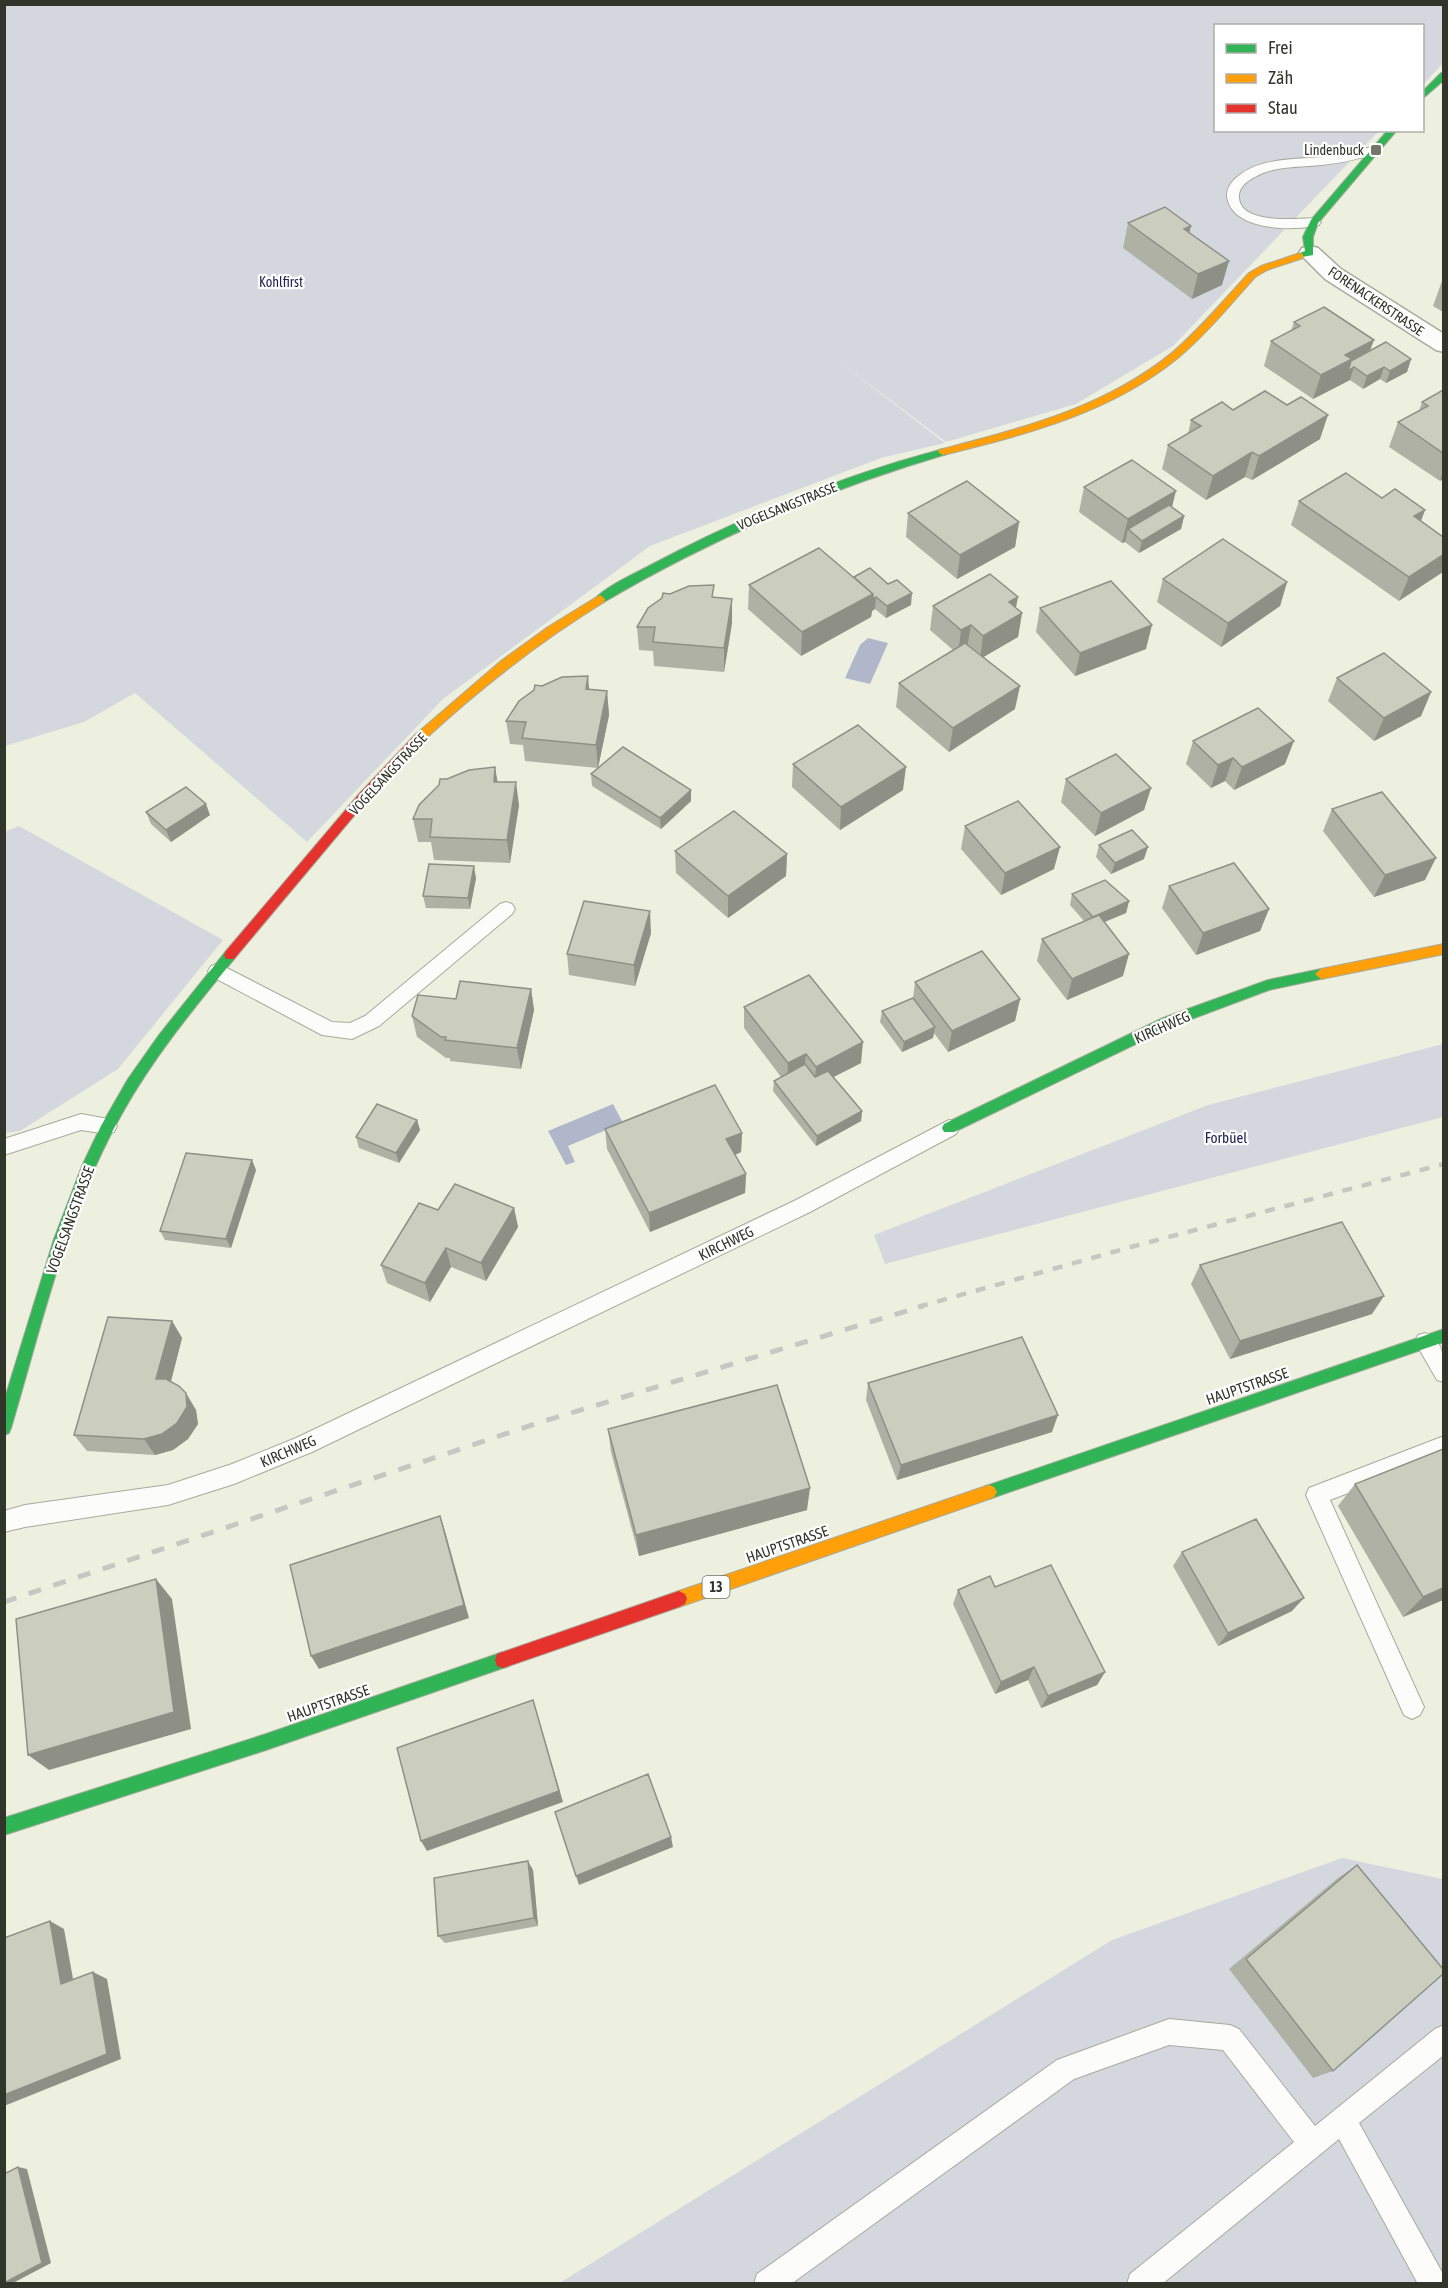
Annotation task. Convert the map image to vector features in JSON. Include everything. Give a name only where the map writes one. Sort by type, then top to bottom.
[{"type":"street","points":[[1424,95],[1443,75]]},
{"type":"street","points":[[1310,253],[1308,237],[1314,222],[1391,132]]},
{"type":"street","name":"FORENACKERSTRASSE","points":[[1310,253],[1333,274],[1443,345]]},
{"type":"street","name":"VOGELSANGSTRASSE","points":[[4,1428],[75,1196],[107,1126],[160,1043],[217,971],[398,759],[457,703],[507,660],[613,589],[718,535],[808,495],[933,455],[1075,416],[1113,397],[1165,364],[1252,275],[1264,268],[1310,253]]},
{"type":"street","name":"KIRCHWEG","points":[[949,1128],[1168,1022],[1268,985],[1443,949]]},
{"type":"street","name":"HAUPTSTRASSE","points":[[4,1827],[289,1734],[1434,1339]]},
{"type":"lane","points":[[1314,222],[1278,224],[1263,222],[1239,210],[1233,202],[1232,194],[1236,186],[1252,173],[1274,167],[1333,160],[1376,150]]},
{"type":"lane","points":[[217,971],[329,1030],[352,1031],[372,1021],[506,909]]},
{"type":"lane","points":[[4,1147],[81,1122],[107,1126]]},
{"type":"lane","name":"KIRCHWEG","points":[[4,1522],[25,1516],[168,1495],[234,1474],[304,1445],[803,1206],[949,1128]]},
{"type":"lane","points":[[1434,1339],[1443,1373]]},
{"type":"lane","points":[[1412,1707],[1317,1495],[1443,1446]]},
{"type":"lane","points":[[767,2283],[1066,2069],[1169,2032],[1230,2038],[1312,2144]]},
{"type":"lane","points":[[1140,2283],[1443,2038]]},
{"type":"lane","points":[[1343,2120],[1432,2283]]},
{"type":"green space","name":"Kohlfirst","points":[[5,5],[1443,5],[1443,63],[1424,84],[1424,24],[1214,24],[1214,132],[1378,132],[1173,346],[1076,404],[946,442],[832,356],[945,443],[881,458],[650,546],[443,699],[307,842],[135,693],[84,722],[5,746]]},
{"type":"green space","points":[[19,826],[223,940],[118,1069],[20,1131],[5,1133],[4,832]]},
{"type":"green space","name":"Forbüel","points":[[1443,1044],[1443,1117],[885,1264],[874,1235],[1208,1105]]},
{"type":"green space","points":[[1342,1858],[1443,1879],[1443,2283],[558,2284],[1112,1940]]},
{"type":"water","points":[[868,638],[888,643],[870,684],[845,678],[860,645]]},
{"type":"water","points":[[613,1104],[623,1123],[568,1146],[575,1162],[566,1165],[548,1131]]},
{"type":"building","points":[[1165,207],[1191,226],[1184,229],[1229,261],[1198,274],[1128,223]]},
{"type":"building","points":[[1324,307],[1374,340],[1345,355],[1352,359],[1321,375],[1271,341],[1300,326],[1294,322]]},
{"type":"building","points":[[1386,342],[1411,359],[1390,371],[1384,367],[1367,376],[1354,367],[1348,371],[1351,361]]},
{"type":"building","points":[[1443,390],[1443,453],[1398,422],[1428,406],[1422,402]]},
{"type":"building","points":[[1265,391],[1287,405],[1301,397],[1328,415],[1259,456],[1252,452],[1213,476],[1168,445],[1201,426],[1191,420],[1222,402],[1233,410]]},
{"type":"building","points":[[1132,460],[1176,491],[1128,519],[1084,487]]},
{"type":"building","points":[[1346,473],[1382,498],[1395,489],[1425,510],[1414,516],[1443,537],[1443,555],[1409,577],[1299,501]]},
{"type":"building","points":[[967,481],[1019,522],[960,555],[908,513]]},
{"type":"building","points":[[1169,505],[1184,516],[1142,541],[1128,529]]},
{"type":"building","points":[[1223,539],[1287,582],[1228,623],[1163,579]]},
{"type":"building","points":[[819,548],[873,594],[802,632],[749,585]]},
{"type":"building","points":[[870,568],[888,584],[897,580],[912,593],[887,606],[876,597],[873,599],[873,594],[854,577]]},
{"type":"building","points":[[990,574],[1018,597],[1009,602],[1022,613],[983,636],[971,625],[961,630],[933,606]]},
{"type":"building","points":[[1111,581],[1152,625],[1080,653],[1040,608]]},
{"type":"building","points":[[714,585],[712,597],[732,599],[724,648],[653,642],[655,627],[637,627],[648,608],[662,598],[663,593],[670,594],[689,586]]},
{"type":"building","points":[[965,643],[1020,686],[953,728],[899,683]]},
{"type":"building","points":[[1384,653],[1431,692],[1384,718],[1337,678]]},
{"type":"building","points":[[588,676],[586,689],[607,691],[596,745],[522,738],[526,722],[506,721],[519,701],[534,690],[535,685],[542,686],[562,677]]},
{"type":"building","points":[[1258,708],[1294,741],[1242,767],[1233,758],[1218,765],[1193,741]]},
{"type":"building","points":[[858,725],[906,767],[841,807],[793,764]]},
{"type":"building","points":[[623,747],[691,790],[660,818],[591,774]]},
{"type":"building","points":[[1116,754],[1151,788],[1101,813],[1066,779]]},
{"type":"building","points":[[495,767],[494,782],[516,782],[507,840],[430,837],[432,819],[413,819],[419,805],[439,785],[440,779],[447,779],[469,770]]},
{"type":"building","points":[[186,787],[206,804],[166,830],[146,812]]},
{"type":"building","points":[[1382,792],[1436,858],[1385,875],[1332,809]]},
{"type":"building","points":[[1018,801],[1060,847],[1005,873],[965,826]]},
{"type":"building","points":[[734,811],[787,854],[728,896],[675,851]]},
{"type":"building","points":[[1132,830],[1148,847],[1115,863],[1099,845]]},
{"type":"building","points":[[1234,863],[1269,909],[1203,933],[1169,886]]},
{"type":"building","points":[[429,864],[474,866],[468,898],[423,896]]},
{"type":"building","points":[[1105,880],[1129,901],[1093,917],[1072,894]]},
{"type":"building","points":[[584,901],[650,911],[634,965],[567,954]]},
{"type":"building","points":[[1099,915],[1129,954],[1072,979],[1042,939]]},
{"type":"building","points":[[982,951],[1020,999],[952,1031],[915,982]]},
{"type":"building","points":[[809,975],[863,1042],[816,1067],[806,1054],[788,1063],[744,1007]]},
{"type":"building","points":[[460,981],[531,989],[517,1048],[445,1040],[446,1037],[441,1037],[412,1016],[418,995],[456,999]]},
{"type":"building","points":[[913,998],[935,1027],[904,1042],[882,1011]]},
{"type":"building","points":[[805,1064],[815,1077],[828,1071],[862,1111],[817,1136],[774,1081]]},
{"type":"building","points":[[715,1085],[742,1133],[726,1139],[746,1174],[649,1213],[605,1129]]},
{"type":"building","points":[[377,1104],[417,1120],[396,1153],[356,1137]]},
{"type":"building","points":[[186,1153],[252,1160],[226,1239],[160,1231]]},
{"type":"building","points":[[455,1184],[514,1208],[481,1263],[446,1248],[425,1283],[381,1265],[419,1203],[438,1210]]},
{"type":"building","points":[[1342,1222],[1384,1296],[1240,1341],[1200,1265]]},
{"type":"building","points":[[108,1317],[172,1321],[156,1379],[166,1379],[179,1386],[186,1393],[187,1407],[177,1423],[162,1434],[144,1439],[74,1435]]},
{"type":"building","points":[[1022,1337],[1058,1415],[901,1465],[868,1383]]},
{"type":"building","points":[[777,1385],[810,1488],[636,1535],[608,1429]]},
{"type":"building","points":[[1443,1449],[1443,1588],[1423,1597],[1355,1484]]},
{"type":"building","points":[[440,1516],[464,1605],[311,1656],[290,1565]]},
{"type":"building","points":[[1256,1519],[1304,1598],[1228,1633],[1182,1552]]},
{"type":"building","points":[[1051,1565],[1105,1672],[1048,1696],[1034,1667],[1001,1682],[958,1590],[990,1576],[995,1587]]},
{"type":"building","points":[[156,1579],[174,1712],[28,1755],[16,1619]]},
{"type":"building","points":[[533,1700],[559,1791],[421,1841],[397,1748]]},
{"type":"building","points":[[648,1774],[671,1837],[576,1876],[555,1812]]},
{"type":"building","points":[[528,1861],[534,1918],[438,1936],[434,1878]]},
{"type":"building","points":[[1357,1865],[1443,1969],[1443,1974],[1333,2071],[1246,1959]]},
{"type":"building","points":[[50,1921],[61,1984],[93,1972],[107,2054],[4,2095],[4,1938]]},
{"type":"building","points":[[18,2167],[42,2263],[4,2283],[4,2174]]},
{"type":"railway","points":[[918,1307],[1131,1247],[1444,1164]]},
{"type":"railway","points":[[4,1602],[538,1423],[923,1306]]},
{"type":"traffic: fast","points":[[1424,95],[1444,75]]},
{"type":"traffic: fast","points":[[1300,256],[1310,253],[1308,237],[1314,222],[1391,132]]},
{"type":"traffic: fast","points":[[600,599],[682,553],[766,514],[853,480],[943,452]]},
{"type":"traffic: fast","points":[[4,1428],[61,1239],[74,1202],[106,1130],[148,1061],[230,955]]},
{"type":"traffic: fast","points":[[949,1128],[1168,1022],[1268,985],[1321,974]]},
{"type":"traffic: fast","points":[[989,1492],[1444,1335]]},
{"type":"traffic: fast","points":[[4,1827],[266,1742],[503,1660]]},
{"type":"traffic: slow","points":[[943,452],[1035,427],[1095,405],[1123,390],[1150,374],[1176,354],[1206,326],[1252,275],[1264,268],[1300,256]]},
{"type":"traffic: slow","points":[[419,738],[505,664],[600,599]]},
{"type":"traffic: slow","points":[[1321,974],[1444,949]]},
{"type":"traffic: slow","points":[[679,1599],[989,1492]]},
{"type":"traffic: jam","points":[[230,955],[364,796],[419,738]]},
{"type":"traffic: jam","points":[[503,1660],[679,1599]]},
{"type":"place","name":"Lindenbuck","points":[[1376,150]]}]
